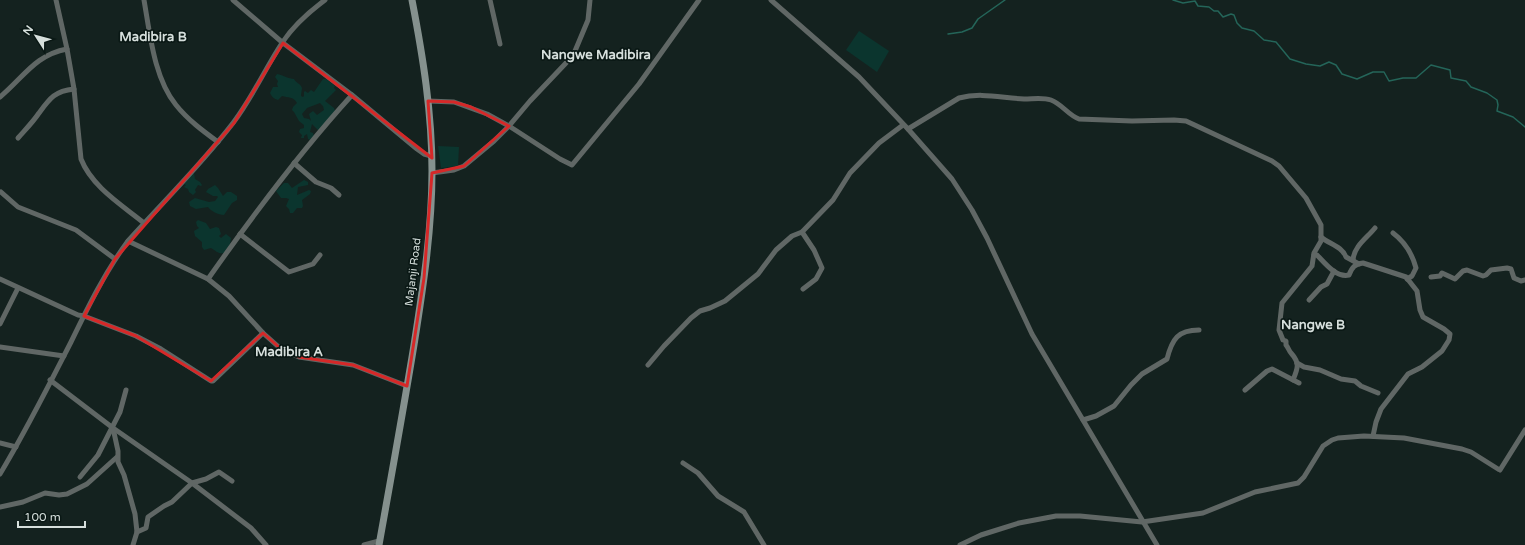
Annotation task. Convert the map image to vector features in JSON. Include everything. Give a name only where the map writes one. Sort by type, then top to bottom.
[{"type":"main road","name":"Majanji Road","points":[[379,543],[407,386],[424,278],[430,228],[432,156],[428,101],[421,45],[412,0]]},
{"type":"street","points":[[56,0],[74,89],[81,159],[84,167],[100,187],[144,223]]},
{"type":"street","points":[[144,0],[154,58],[167,92],[182,112],[218,142]]},
{"type":"street","points":[[233,0],[283,43],[352,95],[417,149],[424,154],[432,156]]},
{"type":"street","points":[[0,474],[16,448],[50,380],[115,258],[128,241],[218,142],[248,101],[283,43],[303,19],[325,0]]},
{"type":"street","points":[[490,0],[500,44]]},
{"type":"street","points":[[432,173],[454,170],[464,166],[509,126],[574,54],[588,20],[590,0]]},
{"type":"street","points":[[428,101],[454,102],[487,114],[572,165],[639,84],[699,0]]},
{"type":"street","points":[[771,0],[859,77],[908,129],[952,180],[972,210],[987,238],[1032,334],[1157,545]]},
{"type":"street","points":[[0,97],[33,64],[48,55],[67,49]]},
{"type":"street","points":[[18,138],[39,114],[47,101],[64,90],[74,89]]},
{"type":"street","points":[[208,279],[294,163],[352,95]]},
{"type":"street","points":[[908,129],[960,98],[968,96],[985,95],[1051,100],[1060,105],[1073,117],[1079,119],[1186,121],[1272,161],[1279,166],[1306,198],[1321,225],[1321,237],[1314,255],[1312,266],[1282,303],[1279,330],[1283,340],[1286,341],[1290,352],[1295,357],[1297,363],[1297,370],[1293,380]]},
{"type":"street","points":[[648,365],[691,318],[700,311],[725,301],[758,274],[776,250],[786,240],[802,232],[833,200],[850,173],[879,143],[903,125]]},
{"type":"street","points":[[294,163],[316,182],[331,188],[339,195]]},
{"type":"street","points":[[1,192],[18,207],[76,230],[115,258]]},
{"type":"street","points":[[1353,260],[1360,243],[1375,228]]},
{"type":"street","points":[[802,232],[814,250],[822,268],[816,279],[803,289]]},
{"type":"street","points":[[1393,233],[1405,243],[1414,261],[1416,268],[1412,276],[1407,279]]},
{"type":"street","points":[[240,234],[289,272],[314,264],[320,255]]},
{"type":"street","points":[[1321,237],[1335,245],[1344,253],[1346,257],[1359,264]]},
{"type":"street","points":[[128,241],[208,279],[244,311],[263,333],[281,349],[299,357],[353,365],[407,386]]},
{"type":"street","points":[[1314,255],[1317,255],[1327,266],[1344,276],[1348,275],[1352,267],[1363,263],[1406,277],[1417,291],[1420,310],[1423,317],[1450,334],[1449,340],[1442,350],[1422,367],[1408,374],[1381,409],[1373,436]]},
{"type":"street","points":[[1431,277],[1440,276],[1442,274],[1455,279],[1463,271],[1467,270],[1483,276],[1491,270],[1507,268],[1511,269],[1514,278],[1521,281],[1525,280]]},
{"type":"street","points":[[1309,300],[1327,284],[1334,271]]},
{"type":"street","points":[[0,279],[78,315],[84,316],[149,343],[211,381],[213,381],[263,333]]},
{"type":"street","points":[[0,324],[18,288]]},
{"type":"street","points":[[1082,420],[1096,416],[1114,406],[1142,374],[1167,359],[1175,338],[1183,333],[1199,330]]},
{"type":"street","points":[[0,347],[64,356]]},
{"type":"street","points":[[1297,363],[1304,367],[1320,370],[1341,379],[1356,381],[1361,386],[1378,393]]},
{"type":"street","points":[[1245,390],[1267,371],[1272,369],[1285,374],[1299,383]]},
{"type":"street","points":[[50,380],[113,428],[192,483],[251,528],[266,545]]},
{"type":"street","points":[[80,477],[98,456],[113,428],[120,412],[126,390]]},
{"type":"street","points":[[113,428],[118,451],[118,462],[124,475],[133,507],[137,532],[133,545]]},
{"type":"street","points":[[960,545],[981,535],[1019,523],[1056,516],[1080,516],[1142,522],[1203,513],[1255,492],[1296,484],[1304,477],[1323,446],[1332,440],[1348,436],[1404,438],[1466,450],[1475,454],[1499,470],[1525,430]]},
{"type":"street","points":[[0,443],[16,448]]},
{"type":"street","points":[[0,507],[23,502],[45,493],[59,495],[67,494],[87,484],[118,457]]},
{"type":"street","points":[[683,462],[698,473],[718,496],[744,512],[764,545]]},
{"type":"street","points":[[137,532],[146,528],[148,517],[172,502],[192,483],[206,479],[219,472],[232,481]]},
{"type":"street","points":[[364,545],[379,543]]},
{"type":"highlighted area","points":[[283,43],[432,158],[428,101],[454,102],[471,107],[509,126],[464,166],[432,173],[424,278],[407,386],[353,365],[299,357],[281,349],[263,333],[211,381],[136,336],[84,316],[115,259],[234,123]]},
{"type":"green space","points":[[859,31],[889,51],[877,72],[846,50]]},
{"type":"green space","points":[[277,74],[294,79],[302,88],[301,96],[303,97],[305,91],[308,93],[311,90],[314,92],[323,79],[326,79],[335,86],[334,88],[336,90],[325,101],[334,108],[335,111],[319,131],[312,124],[310,132],[313,133],[314,136],[310,140],[308,139],[307,134],[304,138],[301,138],[302,135],[299,132],[300,129],[304,128],[304,125],[299,121],[292,110],[297,103],[292,98],[282,96],[278,100],[272,97],[270,93],[273,87],[278,87],[278,81],[275,77]],"holes":[[[320,103],[324,110],[317,115],[313,111],[309,114],[311,121],[304,118],[302,114],[307,108]]]},
{"type":"green space","points":[[438,146],[459,147],[458,166],[441,168]]},
{"type":"green space","points":[[194,173],[195,179],[202,185],[198,185],[195,190],[196,192],[193,195],[184,187],[186,185],[184,184]]},
{"type":"green space","points":[[304,180],[308,182],[308,185],[298,187],[297,195],[309,190],[311,191],[310,194],[302,200],[302,208],[297,208],[293,213],[290,213],[286,206],[289,199],[281,198],[276,191],[284,183],[288,183],[292,188]]},
{"type":"green space","points":[[215,185],[223,196],[227,192],[231,192],[237,196],[237,200],[232,203],[224,215],[211,210],[208,207],[196,209],[190,206],[189,202],[195,198],[209,202],[215,201],[218,197],[217,196],[213,196],[206,192]]},
{"type":"green space","points":[[198,220],[206,223],[210,229],[216,227],[219,228],[221,234],[219,236],[221,238],[226,234],[231,238],[229,251],[221,253],[211,248],[204,250],[202,247],[202,242],[195,236],[194,231],[199,228],[196,222]]},
{"type":"waterway","points":[[948,34],[962,32],[972,28],[978,19],[1005,0]]},
{"type":"waterway","points":[[1173,0],[1183,3],[1195,1],[1198,6],[1209,7],[1214,11],[1218,11],[1223,17],[1231,14],[1234,15],[1237,23],[1242,28],[1254,31],[1264,40],[1276,42],[1290,59],[1306,64],[1320,66],[1329,62],[1336,65],[1342,74],[1357,79],[1373,72],[1384,72],[1389,81],[1403,78],[1416,78],[1431,65],[1450,70],[1451,78],[1466,81],[1471,87],[1487,93],[1497,100],[1497,111],[1513,117],[1525,127]]},
{"type":"district","name":"Madibira B","points":[[153,37]]},
{"type":"district","name":"Nangwe Madibira","points":[[596,55]]},
{"type":"district","name":"Nangwe B","points":[[1313,325]]},
{"type":"district","name":"Madibira A","points":[[289,352]]}]
